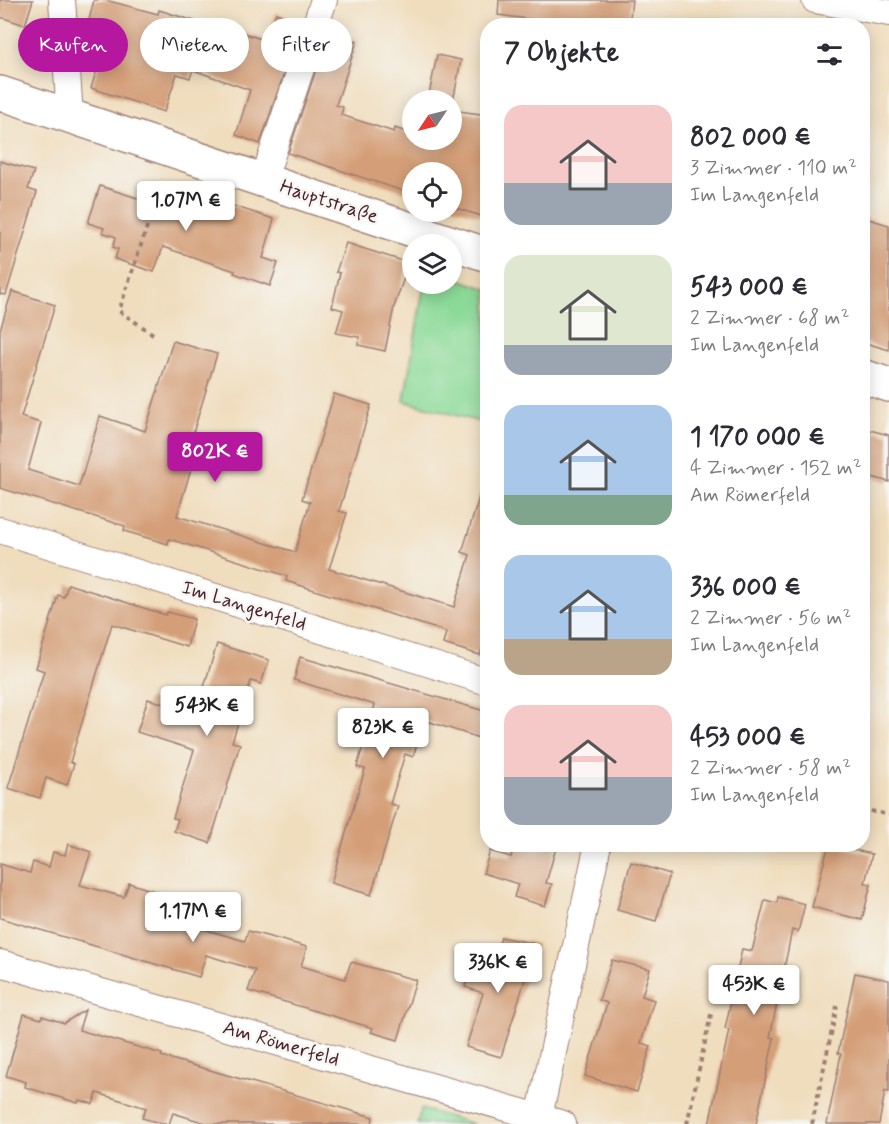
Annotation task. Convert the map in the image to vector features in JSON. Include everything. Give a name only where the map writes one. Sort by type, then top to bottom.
[{"type":"street","points":[[62,0],[70,116]]},
{"type":"street","points":[[263,181],[324,0]]},
{"type":"street","points":[[815,0],[889,13]]},
{"type":"street","name":"Hauptstraße","points":[[0,93],[480,252]]},
{"type":"street","points":[[870,379],[889,385]]},
{"type":"street","name":"Im Langenfeld","points":[[0,530],[480,680]]},
{"type":"street","points":[[539,1117],[596,852]]},
{"type":"street","name":"Am Römerfeld","points":[[0,963],[563,1124]]},
{"type":"path","points":[[153,334],[119,311],[172,150]]},
{"type":"path","points":[[870,810],[889,815]]},
{"type":"path","points":[[812,1124],[837,1006]]},
{"type":"path","points":[[687,1124],[712,1010]]},
{"type":"green space","points":[[462,280],[480,287],[480,422],[404,401],[422,294],[462,294]]},
{"type":"green space","points":[[421,1109],[474,1124],[417,1124]]},
{"type":"building","points":[[0,0],[33,0],[27,18],[18,18],[18,23],[0,17]]},
{"type":"building","points":[[94,0],[105,0],[158,14],[159,10],[185,18],[140,18],[140,72],[192,72],[190,78],[177,74],[164,112],[91,88],[96,72],[128,72],[128,18],[90,18]]},
{"type":"building","points":[[499,0],[632,0],[630,18],[521,18],[498,15]]},
{"type":"building","points":[[276,13],[290,18],[274,18]]},
{"type":"building","points":[[249,35],[261,39],[261,72],[284,72],[260,144],[236,135],[250,90],[199,72],[249,72]]},
{"type":"building","points":[[352,39],[357,41],[352,56]]},
{"type":"building","points":[[437,55],[461,60],[455,90],[430,90]]},
{"type":"building","points":[[315,72],[347,72],[336,105],[343,107],[341,115],[394,132],[395,128],[402,130],[402,150],[462,150],[462,111],[480,114],[480,216],[462,210],[462,162],[402,162],[402,191],[288,153]]},
{"type":"building","points":[[0,161],[34,171],[28,189],[37,192],[6,295],[0,294]]},
{"type":"building","points":[[100,186],[175,210],[183,190],[274,219],[263,258],[278,263],[270,286],[234,273],[235,271],[163,247],[154,272],[115,259],[118,249],[113,247],[116,237],[102,232],[104,228],[88,223]]},
{"type":"building","points":[[870,219],[889,225],[889,350],[870,344]]},
{"type":"building","points":[[346,243],[402,261],[402,284],[394,307],[385,351],[358,345],[359,337],[336,333],[343,310],[332,307],[340,273],[336,272]]},
{"type":"building","points":[[12,291],[55,305],[21,417],[41,423],[28,470],[79,486],[100,416],[145,431],[173,341],[217,354],[183,466],[191,469],[177,516],[295,552],[310,502],[302,499],[334,394],[371,405],[339,511],[347,513],[329,569],[454,607],[470,555],[462,552],[480,494],[480,655],[443,644],[446,632],[286,581],[287,576],[169,539],[168,544],[124,531],[125,526],[0,488],[0,330]]},
{"type":"building","points":[[870,430],[889,435],[889,482],[870,476]]},
{"type":"building","points":[[68,584],[166,615],[167,612],[194,619],[187,647],[112,624],[70,762],[74,764],[67,785],[46,778],[40,798],[8,788],[44,671],[36,668],[58,595],[64,597]]},
{"type":"building","points":[[217,644],[269,660],[261,684],[251,681],[232,742],[240,744],[210,843],[174,831],[178,819],[173,818],[194,750],[137,732],[148,699],[196,713]]},
{"type":"building","points":[[300,657],[480,710],[480,738],[424,720],[413,757],[405,754],[390,804],[398,806],[371,895],[331,883],[365,769],[357,767],[375,705],[294,680]]},
{"type":"building","points":[[68,844],[91,852],[80,885],[124,897],[129,883],[182,900],[177,918],[196,927],[245,941],[248,931],[307,947],[301,966],[345,979],[351,962],[416,980],[398,1040],[371,1032],[373,1028],[248,991],[255,970],[206,955],[199,977],[0,918],[0,864],[30,873],[33,862],[49,867],[53,852],[65,855]]},
{"type":"building","points":[[490,852],[511,857],[513,852],[555,852],[546,883],[552,884],[545,906],[514,897],[518,884],[483,873]]},
{"type":"building","points":[[827,852],[872,854],[865,883],[871,884],[862,920],[812,907]]},
{"type":"building","points":[[631,862],[670,874],[656,921],[617,910]]},
{"type":"building","points":[[778,897],[805,904],[798,932],[792,930],[770,1037],[774,1038],[756,1124],[709,1124],[729,1030],[725,1029],[742,949],[752,951],[765,900],[777,903]]},
{"type":"building","points":[[501,937],[536,944],[501,1057],[466,1047],[483,993],[465,987],[475,955],[494,961]]},
{"type":"building","points":[[612,960],[650,969],[642,996],[654,1000],[641,1043],[651,1046],[637,1092],[585,1076],[607,1003],[599,1000]]},
{"type":"building","points":[[855,973],[889,980],[889,1092],[885,1091],[879,1124],[827,1124],[841,1054],[838,1053]]},
{"type":"building","points":[[85,1010],[79,1030],[373,1117],[372,1124],[209,1124],[173,1113],[169,1124],[163,1124],[142,1118],[146,1108],[97,1093],[93,1104],[79,1100],[78,1103],[25,1087],[26,1082],[6,1076],[24,1014],[41,1019],[42,1016],[64,1023]]}]
